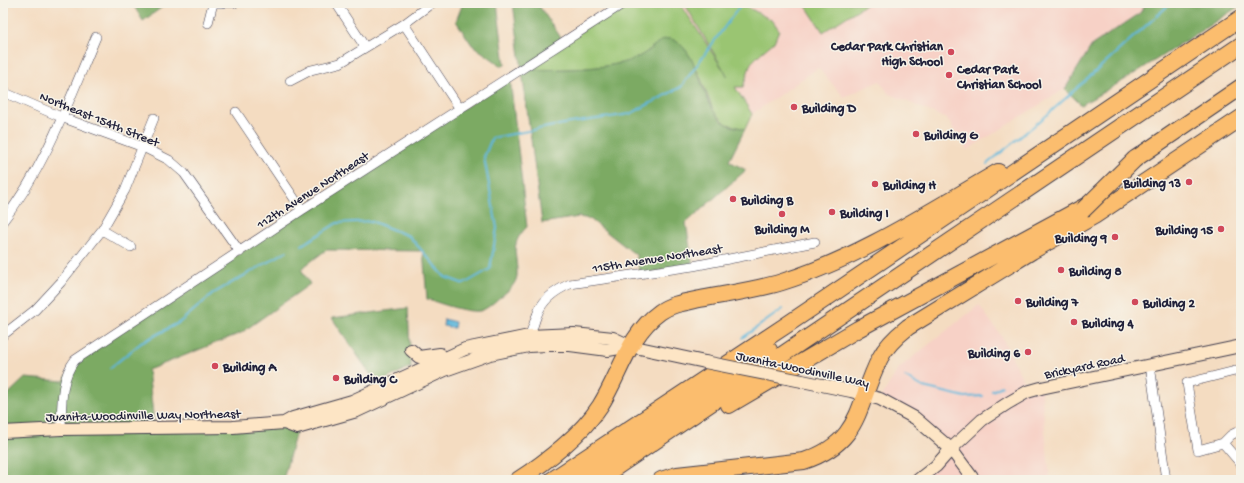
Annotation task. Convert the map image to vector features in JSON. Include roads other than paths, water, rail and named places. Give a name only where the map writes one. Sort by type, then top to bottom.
[{"type":"highway","points":[[552,480],[788,324],[1241,18]]},
{"type":"highway","points":[[574,480],[1241,31]]},
{"type":"highway","points":[[597,480],[1241,45]]},
{"type":"highway","points":[[615,480],[729,405],[1241,54]]},
{"type":"highway","points":[[1032,251],[1072,221],[1135,159],[1241,87]]},
{"type":"highway","points":[[518,480],[565,443],[586,424],[600,406],[630,346],[647,324],[659,312],[669,307],[782,282],[850,255],[890,234],[1120,101]]},
{"type":"highway","points":[[729,405],[865,325],[1136,178],[1241,105]]},
{"type":"highway","points":[[661,480],[677,476],[804,461],[817,457],[832,448],[847,434],[859,414],[880,357],[898,335],[923,316],[1032,251],[1068,232],[1116,202],[1241,118]]},
{"type":"main road","name":"Juanita-Woodinville Way Northeast","points":[[284,423],[293,418],[330,409],[362,397],[465,350],[529,336],[574,334],[613,338],[630,346],[705,362]]},
{"type":"main road","name":"Juanita-Woodinville Way Northeast","points":[[3,432],[61,429],[233,427],[284,423],[298,428],[335,418],[357,410],[405,387],[468,360],[490,354],[521,348],[570,345],[608,350],[630,346]]},
{"type":"main road","name":"Brickyard Road","points":[[918,480],[936,466],[951,449],[982,420],[1027,392],[1241,346]]},
{"type":"main road","points":[[411,350],[419,357],[465,350]]},
{"type":"main road","points":[[362,397],[376,394],[396,386],[405,387],[412,379],[449,362],[465,350]]},
{"type":"main road","name":"Juanita-Woodinville Way","points":[[705,362],[866,394],[880,399],[915,418],[951,449],[974,480]]},
{"type":"street","points":[[208,23],[213,3],[235,3]]},
{"type":"street","points":[[336,3],[366,47]]},
{"type":"street","points":[[290,82],[311,70],[340,63],[404,24],[432,3]]},
{"type":"street","name":"112th Avenue Northeast","points":[[61,429],[63,386],[68,369],[75,360],[302,210],[624,3]]},
{"type":"street","points":[[404,24],[460,109]]},
{"type":"street","points":[[3,221],[22,197],[37,170],[96,37]]},
{"type":"street","name":"Northeast 154th Street","points":[[3,92],[61,117],[143,147],[170,160],[184,172],[240,252]]},
{"type":"street","points":[[236,112],[302,210]]},
{"type":"street","points":[[3,335],[35,310],[61,282],[102,230],[125,190],[154,118]]},
{"type":"street","points":[[102,230],[131,247]]},
{"type":"street","name":"115th Avenue Northeast","points":[[529,336],[537,314],[550,296],[560,288],[570,284],[693,266],[815,242]]},
{"type":"street","points":[[1150,365],[1166,480]]},
{"type":"street","points":[[1235,371],[1187,383],[1198,450],[1223,443],[1231,435],[1241,430]]},
{"type":"street","points":[[1223,443],[1241,464]]},
{"type":"water","points":[[444,319],[455,322],[454,328],[443,326]]},
{"type":"waterway","points":[[302,245],[337,223],[371,221],[409,236],[445,277],[464,284],[490,269],[497,228],[484,157],[492,138],[564,124],[630,114],[681,87],[742,3]]},
{"type":"waterway","points":[[987,164],[1046,116],[1171,3]]},
{"type":"waterway","points":[[110,368],[141,343],[180,322],[214,293],[287,251]]},
{"type":"waterway","points":[[742,338],[783,309]]},
{"type":"waterway","points":[[905,377],[923,387],[965,397],[983,396]]},
{"type":"waterway","points":[[992,391],[1002,386]]},
{"type":"place","name":"Cedar Park Christian High School","points":[[951,52]]},
{"type":"place","name":"Cedar Park Christian School","points":[[949,75]]},
{"type":"place","name":"Building D","points":[[794,107]]},
{"type":"place","name":"Building G","points":[[916,134]]},
{"type":"place","name":"Building 13","points":[[1189,182]]},
{"type":"place","name":"Building H","points":[[875,184]]},
{"type":"place","name":"Building B","points":[[733,199]]},
{"type":"place","name":"Building I","points":[[832,212]]},
{"type":"place","name":"Building M","points":[[782,214]]},
{"type":"place","name":"Building 15","points":[[1221,229]]},
{"type":"place","name":"Building 9","points":[[1115,237]]},
{"type":"place","name":"Building 8","points":[[1061,270]]},
{"type":"place","name":"Building 7","points":[[1018,301]]},
{"type":"place","name":"Building 2","points":[[1135,302]]},
{"type":"place","name":"Building 4","points":[[1074,322]]},
{"type":"place","name":"Building 6","points":[[1028,352]]},
{"type":"place","name":"Building A","points":[[215,366]]},
{"type":"place","name":"Building C","points":[[336,378]]}]
